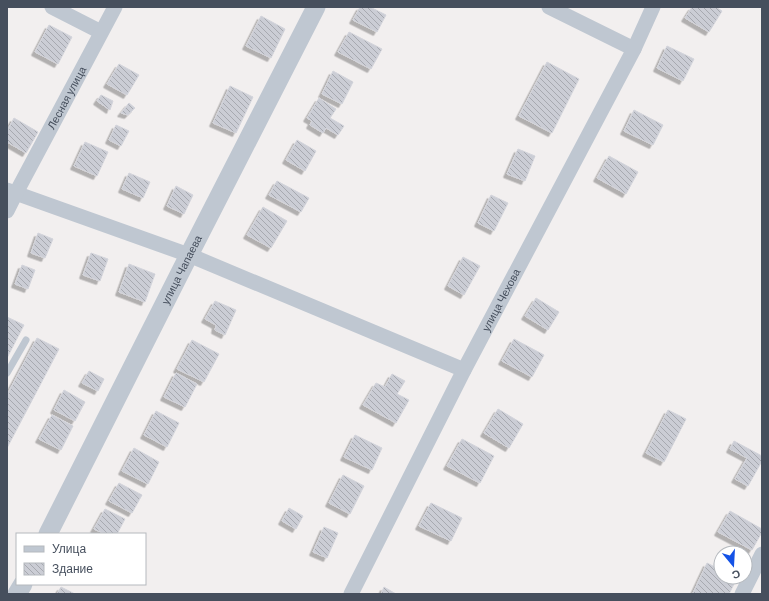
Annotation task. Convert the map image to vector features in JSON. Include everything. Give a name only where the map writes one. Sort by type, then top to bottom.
[{"type":"street","points":[[52,7],[101,32]]},
{"type":"street","name":"Лесная улица","points":[[7,211],[11,192],[115,7]]},
{"type":"street","name":"улица Чапаева","points":[[49,533],[316,7]]},
{"type":"street","points":[[549,7],[634,49]]},
{"type":"street","name":"улица Чехова","points":[[351,594],[464,370],[634,49],[653,7]]},
{"type":"street","points":[[11,192],[189,255],[464,370]]},
{"type":"street","points":[[742,594],[762,554]]},
{"type":"lane","points":[[7,374],[26,340]]},
{"type":"building","points":[[360,7],[370,7],[386,15],[377,32],[353,20]]},
{"type":"building","points":[[692,7],[716,7],[722,11],[709,32],[685,18]]},
{"type":"building","points":[[261,16],[285,29],[271,58],[246,46]]},
{"type":"building","points":[[49,25],[72,37],[58,64],[35,52]]},
{"type":"building","points":[[349,32],[382,49],[371,69],[338,52]]},
{"type":"building","points":[[667,46],[694,59],[683,81],[657,68]]},
{"type":"building","points":[[547,62],[579,79],[552,133],[519,116]]},
{"type":"building","points":[[119,64],[139,75],[127,95],[107,84]]},
{"type":"building","points":[[333,71],[353,82],[342,104],[322,94]]},
{"type":"building","points":[[230,86],[253,97],[236,133],[213,123]]},
{"type":"building","points":[[101,95],[113,101],[110,110],[97,101]]},
{"type":"building","points":[[319,98],[336,109],[330,118],[344,126],[338,135],[326,128],[323,133],[310,125],[312,121],[307,118]]},
{"type":"building","points":[[129,103],[135,108],[128,115],[121,113]]},
{"type":"building","points":[[634,110],[663,125],[653,145],[624,131]]},
{"type":"building","points":[[14,118],[38,132],[26,153],[7,142],[7,131]]},
{"type":"building","points":[[116,125],[129,131],[121,146],[109,140]]},
{"type":"building","points":[[297,140],[316,151],[305,171],[286,160]]},
{"type":"building","points":[[85,142],[108,152],[97,176],[74,166]]},
{"type":"building","points":[[518,149],[535,156],[525,181],[507,174]]},
{"type":"building","points":[[609,156],[638,172],[626,194],[597,178]]},
{"type":"building","points":[[129,173],[150,182],[143,198],[122,189]]},
{"type":"building","points":[[277,181],[309,198],[301,212],[269,195]]},
{"type":"building","points":[[176,186],[193,195],[184,214],[167,206]]},
{"type":"building","points":[[491,195],[508,203],[494,231],[478,223]]},
{"type":"building","points":[[263,207],[287,221],[271,248],[247,235]]},
{"type":"building","points":[[38,233],[53,239],[45,258],[31,253]]},
{"type":"building","points":[[91,253],[108,259],[100,281],[83,275]]},
{"type":"building","points":[[463,257],[480,266],[464,295],[448,286]]},
{"type":"building","points":[[129,264],[155,274],[145,302],[119,292]]},
{"type":"building","points":[[22,265],[35,270],[28,289],[15,284]]},
{"type":"building","points":[[536,298],[559,312],[548,330],[525,316]]},
{"type":"building","points":[[215,301],[236,310],[225,335],[215,330],[216,325],[205,319]]},
{"type":"building","points":[[7,317],[24,325],[7,358]]},
{"type":"building","points":[[37,338],[59,349],[7,448],[7,395]]},
{"type":"building","points":[[514,339],[544,355],[532,377],[502,361]]},
{"type":"building","points":[[192,340],[219,354],[204,382],[177,369]]},
{"type":"building","points":[[89,371],[104,379],[98,391],[82,383]]},
{"type":"building","points":[[176,373],[197,384],[185,407],[164,397]]},
{"type":"building","points":[[392,374],[405,381],[397,394],[409,400],[396,423],[363,405],[376,383],[385,387]]},
{"type":"building","points":[[64,390],[85,402],[75,421],[54,410]]},
{"type":"building","points":[[498,409],[523,424],[509,448],[484,433]]},
{"type":"building","points":[[668,410],[686,419],[664,462],[646,453]]},
{"type":"building","points":[[156,411],[179,423],[167,447],[144,435]]},
{"type":"building","points":[[52,415],[73,426],[61,450],[39,439]]},
{"type":"building","points":[[355,435],[382,448],[372,470],[344,457]]},
{"type":"building","points":[[462,439],[494,456],[480,483],[447,466]]},
{"type":"building","points":[[734,441],[762,456],[762,461],[748,486],[735,479],[747,458],[730,449]]},
{"type":"building","points":[[134,448],[159,462],[148,484],[122,471]]},
{"type":"building","points":[[343,475],[364,486],[350,514],[329,503]]},
{"type":"building","points":[[119,483],[142,495],[132,513],[109,501]]},
{"type":"building","points":[[431,503],[462,518],[451,541],[419,526]]},
{"type":"building","points":[[289,508],[303,516],[296,529],[282,521]]},
{"type":"building","points":[[105,509],[125,519],[118,533],[103,533],[94,529]]},
{"type":"building","points":[[730,511],[762,529],[762,532],[753,548],[753,545],[743,545],[718,532]]},
{"type":"building","points":[[324,527],[338,533],[327,558],[313,552]]},
{"type":"building","points":[[707,563],[713,566],[713,585],[734,585],[729,594],[693,593]]},
{"type":"building","points":[[61,587],[75,594],[57,594]]},
{"type":"building","points":[[384,587],[396,594],[381,594]]}]
